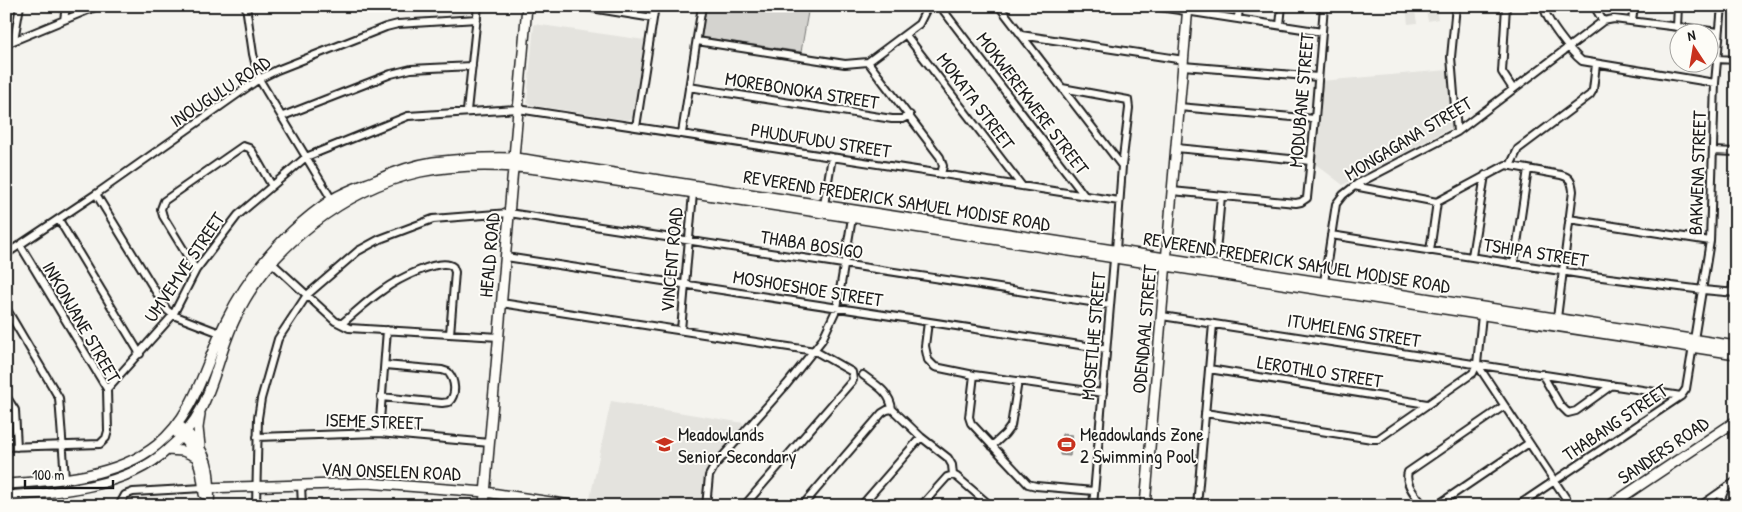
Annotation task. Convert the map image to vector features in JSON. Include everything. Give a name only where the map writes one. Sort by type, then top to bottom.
[{"type":"main road","name":"HEALD ROAD","points":[[484,506],[527,6]]},
{"type":"main road","name":"ODENDAAL STREET","points":[[1145,506],[1188,9]]},
{"type":"main road","name":"REVEREND FREDERICK SAMUEL MODISE ROAD","points":[[6,484],[64,478],[107,470],[121,466],[149,451],[175,427],[195,395],[220,333],[241,291],[259,266],[292,232],[332,200],[384,177],[424,164],[459,160],[513,162],[824,206],[1482,315],[1695,344],[1736,346]]},
{"type":"main road","name":"REVEREND FREDERICK SAMUEL MODISE ROAD","points":[[6,496],[51,493],[110,481],[142,468],[167,450],[200,411],[236,315],[272,263],[295,240],[332,210],[346,201],[406,176],[430,171],[513,162],[852,218],[1115,254]]},
{"type":"main road","name":"REVEREND FREDERICK SAMUEL MODISE ROAD","points":[[1166,262],[1324,282],[1557,318],[1695,344],[1736,354]]},
{"type":"main road","points":[[200,411],[198,428],[200,447],[208,468],[204,506]]},
{"type":"main road","name":"SANDERS ROAD","points":[[1609,506],[1736,421]]},
{"type":"main road","points":[[175,427],[200,447]]},
{"type":"main road","points":[[183,433],[198,457],[207,488],[209,506]]},
{"type":"main road","points":[[167,450],[183,451],[198,457]]},
{"type":"main road","name":"VAN ONSELEN ROAD","points":[[207,488],[367,483],[485,492],[577,506]]},
{"type":"street","points":[[14,40],[20,6]]},
{"type":"street","points":[[64,20],[66,6]]},
{"type":"street","points":[[6,44],[98,6]]},
{"type":"street","points":[[246,6],[252,54],[259,79],[332,200]]},
{"type":"street","points":[[467,111],[478,6]]},
{"type":"street","points":[[579,6],[611,9],[653,18]]},
{"type":"street","points":[[636,126],[655,6]]},
{"type":"street","points":[[682,134],[702,6]]},
{"type":"street","points":[[697,41],[845,64],[868,62],[922,21],[928,6]]},
{"type":"street","name":"MOKWEREKWERE STREET","points":[[940,6],[1084,195]]},
{"type":"street","points":[[999,6],[1122,166]]},
{"type":"street","points":[[1153,6],[1188,9],[1238,20],[1322,32]]},
{"type":"street","points":[[1238,20],[1239,6]]},
{"type":"street","points":[[1280,25],[1282,6]]},
{"type":"street","name":"MODUBANE STREET","points":[[1221,196],[1296,203],[1308,197],[1324,6]]},
{"type":"street","points":[[1456,6],[1451,58],[1457,132]]},
{"type":"street","points":[[1506,6],[1502,72],[1513,89]]},
{"type":"street","points":[[1528,6],[1544,7],[1547,16],[1569,47],[1582,61],[1715,83]]},
{"type":"street","points":[[1594,6],[1603,21],[1614,19],[1670,26]]},
{"type":"street","points":[[1632,21],[1634,6]]},
{"type":"street","points":[[1677,22],[1678,6]]},
{"type":"street","name":"BAKWENA STREET","points":[[1720,23],[1722,6]]},
{"type":"street","name":"INOUGULU ROAD","points":[[6,254],[96,194],[259,79],[277,70],[386,27],[398,24],[477,19]]},
{"type":"street","name":"MONGAGANA STREET","points":[[1324,282],[1336,204],[1343,195],[1354,186],[1457,132],[1603,21]]},
{"type":"street","name":"MOKATA STREET","points":[[906,35],[1022,186]]},
{"type":"street","points":[[1021,36],[1184,63],[1318,77]]},
{"type":"street","points":[[1720,59],[1736,60]]},
{"type":"street","points":[[868,62],[940,157],[943,166],[941,174]]},
{"type":"street","points":[[1510,166],[1518,149],[1590,95],[1593,90],[1596,64]]},
{"type":"street","points":[[283,116],[391,74],[411,69],[472,66]]},
{"type":"street","name":"BAKWENA STREET","points":[[1695,344],[1710,241],[1716,72]]},
{"type":"street","name":"MOREBONOKA STREET","points":[[689,87],[892,119],[902,119],[910,115]]},
{"type":"street","name":"MOSETLHE STREET","points":[[1062,88],[1128,100],[1129,108],[1122,166],[1093,506]]},
{"type":"street","points":[[1179,107],[1315,119]]},
{"type":"street","name":"UMVEMVE STREET","points":[[107,389],[173,315],[196,270],[234,220],[306,157],[400,118],[467,111],[518,109]]},
{"type":"street","name":"PHUDUFUDU STREET","points":[[518,109],[1119,201]]},
{"type":"street","points":[[196,270],[163,216],[161,209],[164,201],[243,146],[252,151],[272,186]]},
{"type":"street","points":[[1176,148],[1311,161]]},
{"type":"street","points":[[1713,151],[1736,152]]},
{"type":"street","points":[[824,206],[832,157]]},
{"type":"street","points":[[1354,186],[1437,202],[1501,167],[1510,166],[1562,174],[1569,178],[1572,182],[1573,191],[1557,318]]},
{"type":"street","points":[[1514,264],[1528,169]]},
{"type":"street","points":[[1472,256],[1485,175]]},
{"type":"street","points":[[1172,191],[1221,196],[1216,252]]},
{"type":"street","name":"VINCENT ROAD","points":[[681,330],[693,193]]},
{"type":"street","points":[[96,194],[158,296],[173,315],[220,333]]},
{"type":"street","points":[[1430,251],[1437,202]]},
{"type":"street","name":"THABA BOSIGO","points":[[256,506],[258,418],[261,399],[278,339],[307,295],[358,251],[380,239],[433,219],[509,214],[1110,305]]},
{"type":"street","points":[[706,506],[709,476],[715,465],[815,351],[822,340],[837,308],[852,218]]},
{"type":"street","points":[[1569,219],[1710,241]]},
{"type":"street","points":[[58,220],[140,354]]},
{"type":"street","name":"TSHIPA STREET","points":[[1332,236],[1472,256],[1562,272],[1734,293]]},
{"type":"street","name":"INKONJANE STREET","points":[[20,245],[107,389],[108,431],[106,438],[100,444],[62,446]]},
{"type":"street","points":[[1734,293],[1736,250]]},
{"type":"street","name":"MOSHOESHOE STREET","points":[[506,256],[1106,349]]},
{"type":"street","points":[[272,263],[341,324],[349,328],[499,337]]},
{"type":"street","points":[[341,324],[394,283],[434,265],[446,263],[453,267],[455,272],[450,334]]},
{"type":"street","points":[[501,303],[815,351],[852,372],[853,380],[744,506]]},
{"type":"street","points":[[7,310],[57,393],[61,409],[64,478]]},
{"type":"street","points":[[1205,413],[1372,439],[1380,438],[1471,375],[1477,364],[1482,315]]},
{"type":"street","name":"ITUMELENG STREET","points":[[1162,316],[1681,396]]},
{"type":"street","points":[[928,322],[925,346],[928,360],[939,369],[1103,393]]},
{"type":"street","points":[[1197,506],[1213,324]]},
{"type":"street","points":[[378,433],[387,330]]},
{"type":"street","name":"THABANG STREET","points":[[1517,506],[1681,396],[1688,385],[1695,344]]},
{"type":"street","points":[[1477,364],[1571,506]]},
{"type":"street","points":[[381,397],[442,403],[448,402],[453,395],[454,383],[448,372],[385,365]]},
{"type":"street","name":"LEROTHLO STREET","points":[[1209,369],[1427,404]]},
{"type":"street","points":[[1542,374],[1560,406],[1568,413],[1576,411],[1612,385]]},
{"type":"street","points":[[863,375],[884,390],[889,398],[892,409],[921,437],[948,458],[952,465],[953,475]]},
{"type":"street","points":[[974,375],[969,420],[976,431],[1024,480],[1032,486],[1094,491]]},
{"type":"street","points":[[992,446],[1011,426],[1018,381]]},
{"type":"street","points":[[7,398],[15,410],[17,447]]},
{"type":"street","points":[[1425,506],[1407,481],[1409,471],[1504,406]]},
{"type":"street","points":[[802,506],[882,413],[892,409]]},
{"type":"street","name":"ISEME STREET","points":[[257,437],[378,433],[490,443]]},
{"type":"street","points":[[861,506],[921,437]]},
{"type":"street","points":[[1436,506],[1529,443]]},
{"type":"street","points":[[6,448],[62,446]]},
{"type":"street","points":[[921,506],[947,477],[953,475],[991,506]]},
{"type":"street","points":[[1700,506],[1736,481]]},
{"type":"street","points":[[301,484],[302,506]]},
{"type":"street","points":[[119,506],[125,495],[133,492],[207,488]]},
{"type":"street","points":[[1718,506],[1726,488]]},
{"type":"street","points":[[977,506],[983,499]]},
{"type":"shaded area","points":[[705,6],[763,6],[808,12],[801,52],[701,37]]},
{"type":"shaded area","points":[[1406,6],[1414,6],[1417,23],[1408,24]]},
{"type":"shaded area","points":[[1425,6],[1435,6],[1438,19],[1428,21]]},
{"type":"shaded area","points":[[534,24],[645,40],[634,117],[628,120],[531,105],[527,102]]},
{"type":"shaded area","points":[[1448,70],[1452,127],[1343,185],[1314,163],[1321,81]]},
{"type":"shaded area","name":"Meadowlands Senior Secondary","points":[[611,401],[744,423],[708,467],[704,506],[608,506],[589,503]]},
{"type":"shaded area","name":"Meadowlands Zone 2 Swimming Pool","points":[[1062,434],[1072,435],[1070,456],[1060,455]]},
{"type":"place","name":"Meadowlands Senior Secondary","points":[[664,445]]},
{"type":"place","name":"Meadowlands Zone 2 Swimming Pool","points":[[1066,445]]}]
